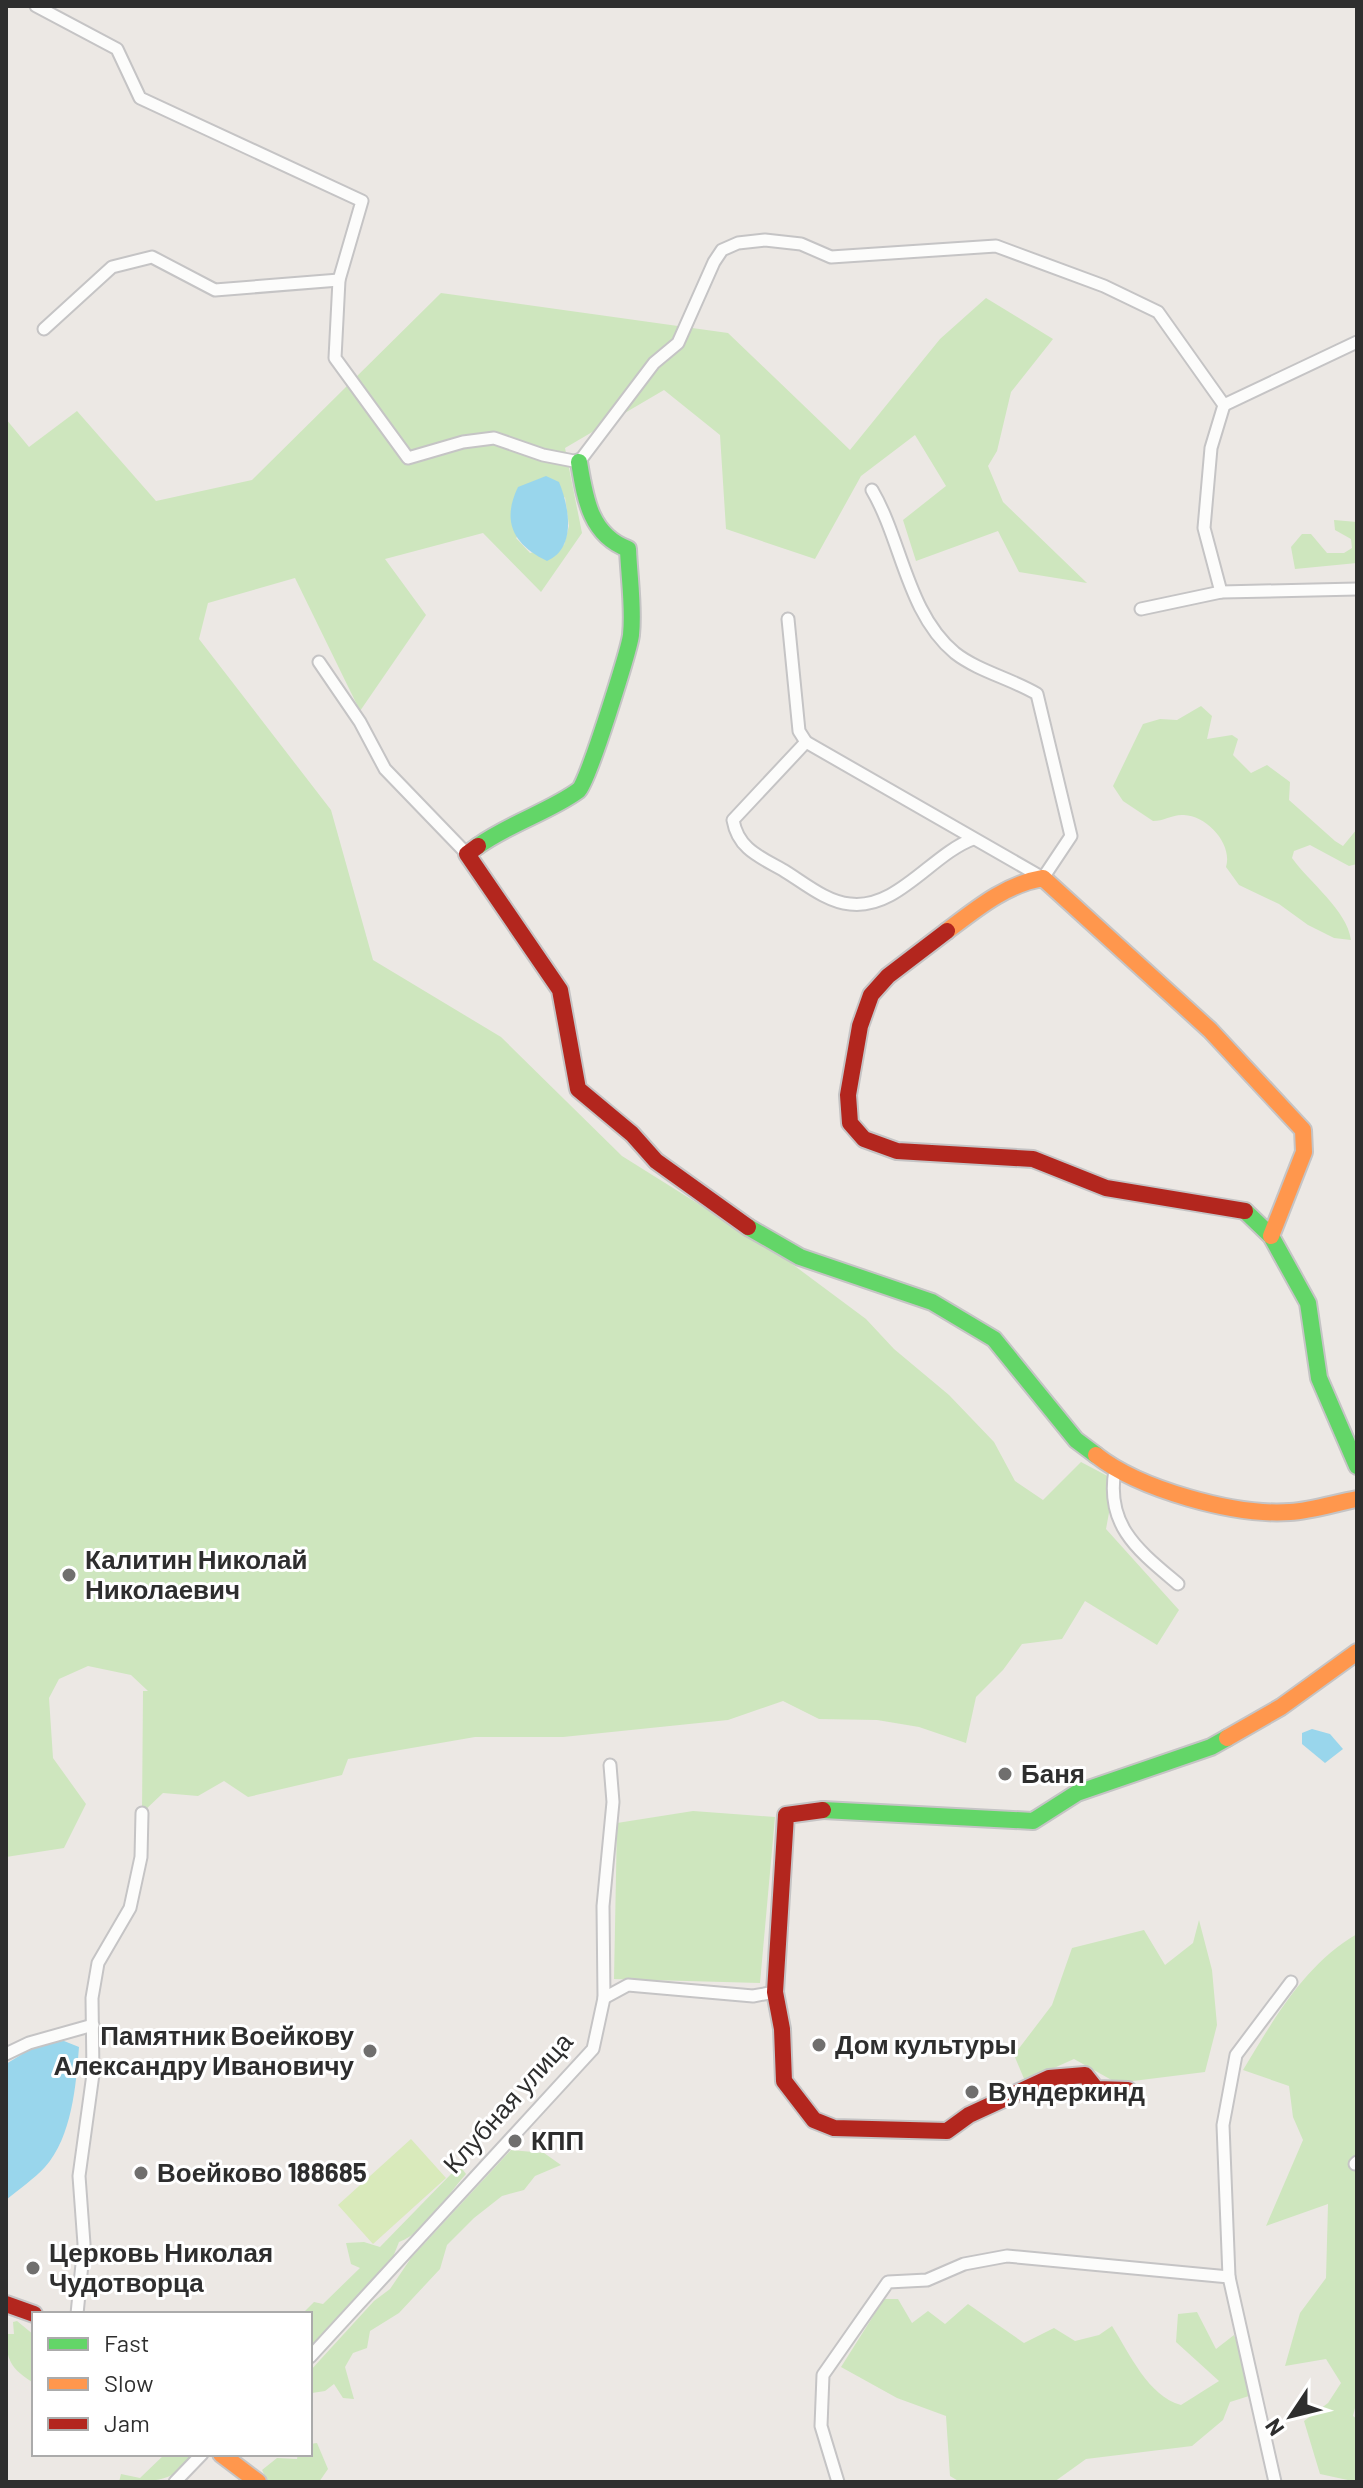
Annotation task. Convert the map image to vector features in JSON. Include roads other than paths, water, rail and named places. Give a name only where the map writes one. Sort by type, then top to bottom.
[{"type":"street","points":[[36,6],[117,49],[140,98],[362,201],[339,280],[335,358],[408,458],[463,442],[494,438],[543,455],[579,462]]},
{"type":"street","points":[[467,854],[503,828],[582,789],[595,760],[631,636],[628,549],[612,545],[598,532],[585,498],[579,462],[654,363],[678,343],[722,250],[738,243],[765,240],[801,244],[831,257],[996,246],[1104,286],[1158,312],[1224,405]]},
{"type":"street","points":[[44,329],[112,267],[152,257],[215,290],[339,280]]},
{"type":"street","points":[[1221,592],[1204,528],[1211,448],[1224,405],[1357,342]]},
{"type":"street","points":[[872,490],[886,513],[920,605],[935,630],[956,654],[1037,694],[1071,836],[1043,878],[1025,881],[999,894],[916,953],[871,995],[860,1026],[848,1095],[850,1123],[864,1139],[897,1151],[1033,1159],[1106,1188],[1245,1211],[1271,1236],[1308,1303],[1319,1378],[1357,1466]]},
{"type":"street","points":[[1141,609],[1221,592],[1357,589]]},
{"type":"street","points":[[788,619],[799,731],[806,742],[1043,878],[1119,950],[1213,1030],[1303,1130],[1304,1152],[1271,1236]]},
{"type":"street","points":[[319,662],[360,722],[385,769],[467,854],[560,990],[578,1089],[632,1134],[656,1161],[732,1218],[800,1257],[932,1302],[994,1339],[1076,1440],[1115,1470],[1199,1499],[1254,1512],[1292,1512],[1357,1499]]},
{"type":"street","points":[[806,742],[733,820],[744,847],[827,897],[848,904],[868,904],[887,897],[954,846],[973,839]]},
{"type":"street","points":[[1115,1470],[1111,1494],[1121,1523],[1136,1548],[1178,1584]]},
{"type":"street","points":[[1128,2090],[1096,2089],[1085,2075],[1049,2078],[969,2115],[947,2131],[834,2128],[814,2120],[784,2081],[782,2029],[775,1992],[786,1815],[836,1808],[1033,1821],[1077,1793],[1211,1747],[1281,1707],[1357,1652]]},
{"type":"street","name":"Клубная улица","points":[[312,2355],[593,2049],[604,1998],[603,1906],[613,1802],[610,1765]]},
{"type":"street","points":[[77,2312],[84,2244],[79,2176],[93,2074],[92,1998],[98,1963],[130,1908],[141,1857],[142,1813]]},
{"type":"street","points":[[1275,2482],[1229,2277],[1223,2125],[1236,2055],[1291,1982]]},
{"type":"street","points":[[604,1998],[628,1985],[753,1996],[775,1992]]},
{"type":"street","points":[[7,2051],[93,2025]]},
{"type":"street","points":[[838,2482],[821,2426],[823,2375],[888,2282],[927,2280],[964,2264],[1007,2256],[1229,2277]]},
{"type":"street","points":[[6,2304],[32,2313]]},
{"type":"street","points":[[175,2482],[200,2456]]},
{"type":"street","points":[[239,2459],[258,2482]]},
{"type":"water","points":[[546,476],[559,482],[568,514],[567,537],[563,547],[547,561],[526,548],[511,522],[518,487]]},
{"type":"water","points":[[1312,1729],[1330,1734],[1343,1749],[1325,1763],[1302,1744],[1302,1733]]},
{"type":"water","points":[[64,2041],[79,2047],[67,2126],[45,2167],[6,2200],[6,2064],[42,2042]]},
{"type":"place","name":"Калитин Николай Николаевич","points":[[69,1575]]},
{"type":"place","name":"Баня","points":[[1005,1774]]},
{"type":"place","name":"Дом культуры","points":[[819,2045]]},
{"type":"place","name":"Памятник Воейкову Александру Ивановичу","points":[[370,2051]]},
{"type":"place","name":"Вундеркинд","points":[[972,2092]]},
{"type":"place","name":"КПП","points":[[515,2141]]},
{"type":"place","name":"Воейково 188685","points":[[141,2173]]},
{"type":"place","name":"Церковь Николая Чудотворца","points":[[33,2268]]}]
